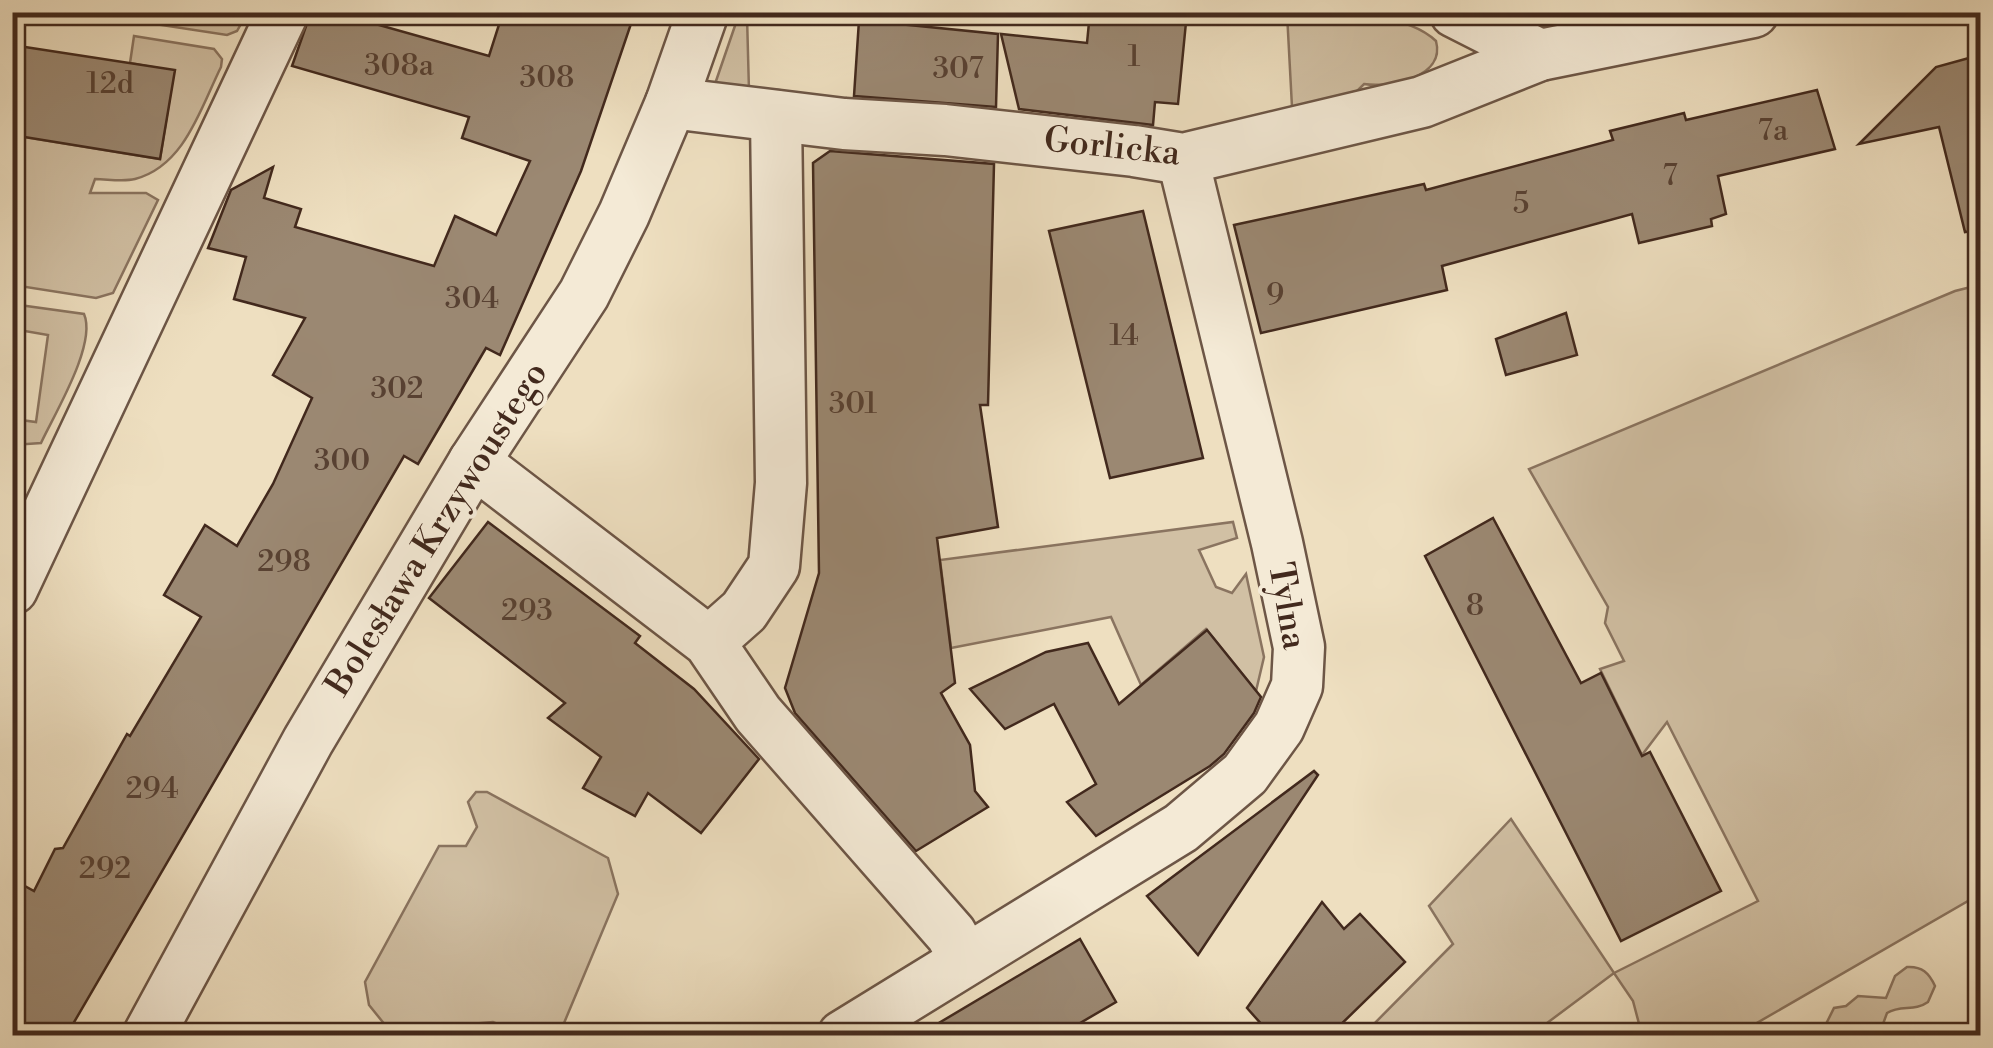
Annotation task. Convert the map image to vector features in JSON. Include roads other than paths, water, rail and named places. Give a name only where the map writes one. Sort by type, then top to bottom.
[{"type":"street","points":[[12,589],[283,12]]},
{"type":"street","name":"Bolesława Krzywoustego","points":[[148,1036],[308,742],[474,462],[584,294],[624,214],[703,12]]},
{"type":"street","points":[[1455,12],[1540,55]]},
{"type":"street","name":"Gorlicka","points":[[670,103],[844,124],[945,130],[1134,150],[1183,159],[1422,102],[1540,55],[1754,12]]},
{"type":"street","points":[[709,642],[797,565],[781,483],[776,116]]},
{"type":"street","name":"Tylna","points":[[843,1036],[1182,828],[1244,774],[1279,727],[1297,686],[1298,647],[1284,578],[1183,159]]},
{"type":"street","points":[[474,462],[709,642],[758,714],[951,934],[965,959]]}]
